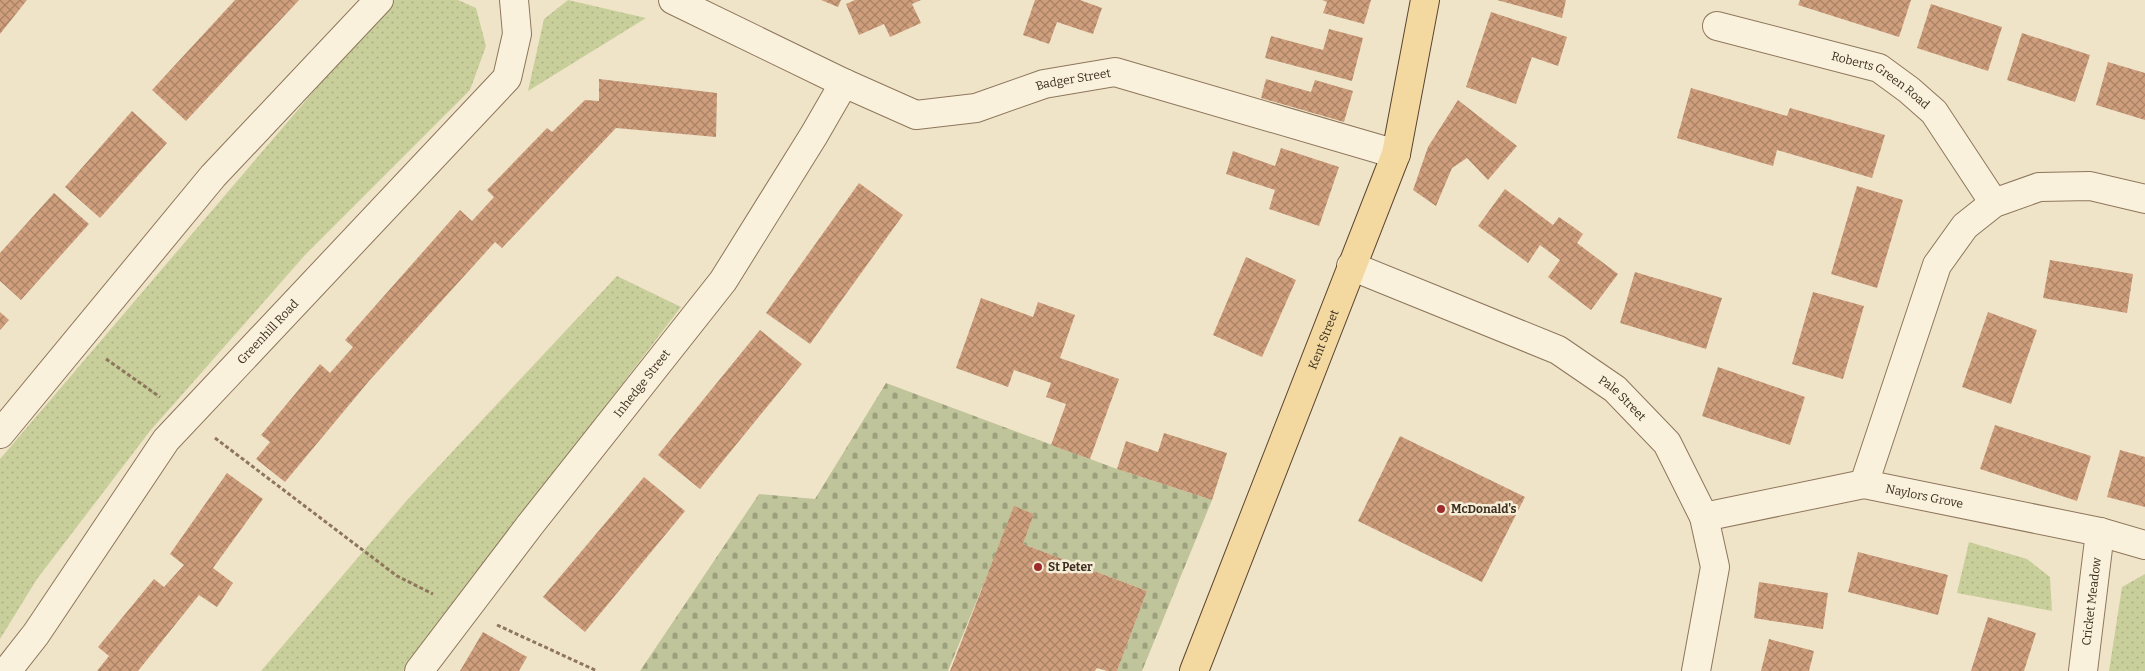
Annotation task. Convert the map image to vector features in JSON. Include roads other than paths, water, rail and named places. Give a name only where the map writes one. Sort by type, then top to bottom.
[{"type":"main road","name":"Kent Street","points":[[1194,671],[1396,154],[1425,0]]},
{"type":"street","points":[[0,434],[213,176],[379,0]]},
{"type":"street","name":"Greenhill Road","points":[[7,671],[36,634],[166,440],[508,78],[517,34],[514,0]]},
{"type":"street","name":"Badger Street","points":[[673,0],[844,83],[916,115],[976,108],[1044,84],[1115,72],[1396,154]]},
{"type":"street","name":"Roberts Green Road","points":[[1717,26],[1879,68],[1909,90],[1934,112],[1994,202]]},
{"type":"street","name":"Inhedge Street","points":[[420,671],[465,610],[723,281],[814,135],[844,83]]},
{"type":"street","points":[[1864,484],[1937,265],[1965,226],[1994,202],[2039,187],[2063,185],[2090,186],[2145,199]]},
{"type":"street","name":"Pale Street","points":[[1351,266],[1558,350],[1615,389],[1667,443],[1704,517],[1714,566],[1696,671]]},
{"type":"street","name":"Naylors Grove","points":[[1704,517],[1864,484],[2100,532],[2145,545]]},
{"type":"street","name":"Cricket Meadow","points":[[2083,671],[2100,532]]},
{"type":"place","name":"McDonald's","points":[[1441,509]]},
{"type":"place","name":"St Peter","points":[[1038,567]]}]
